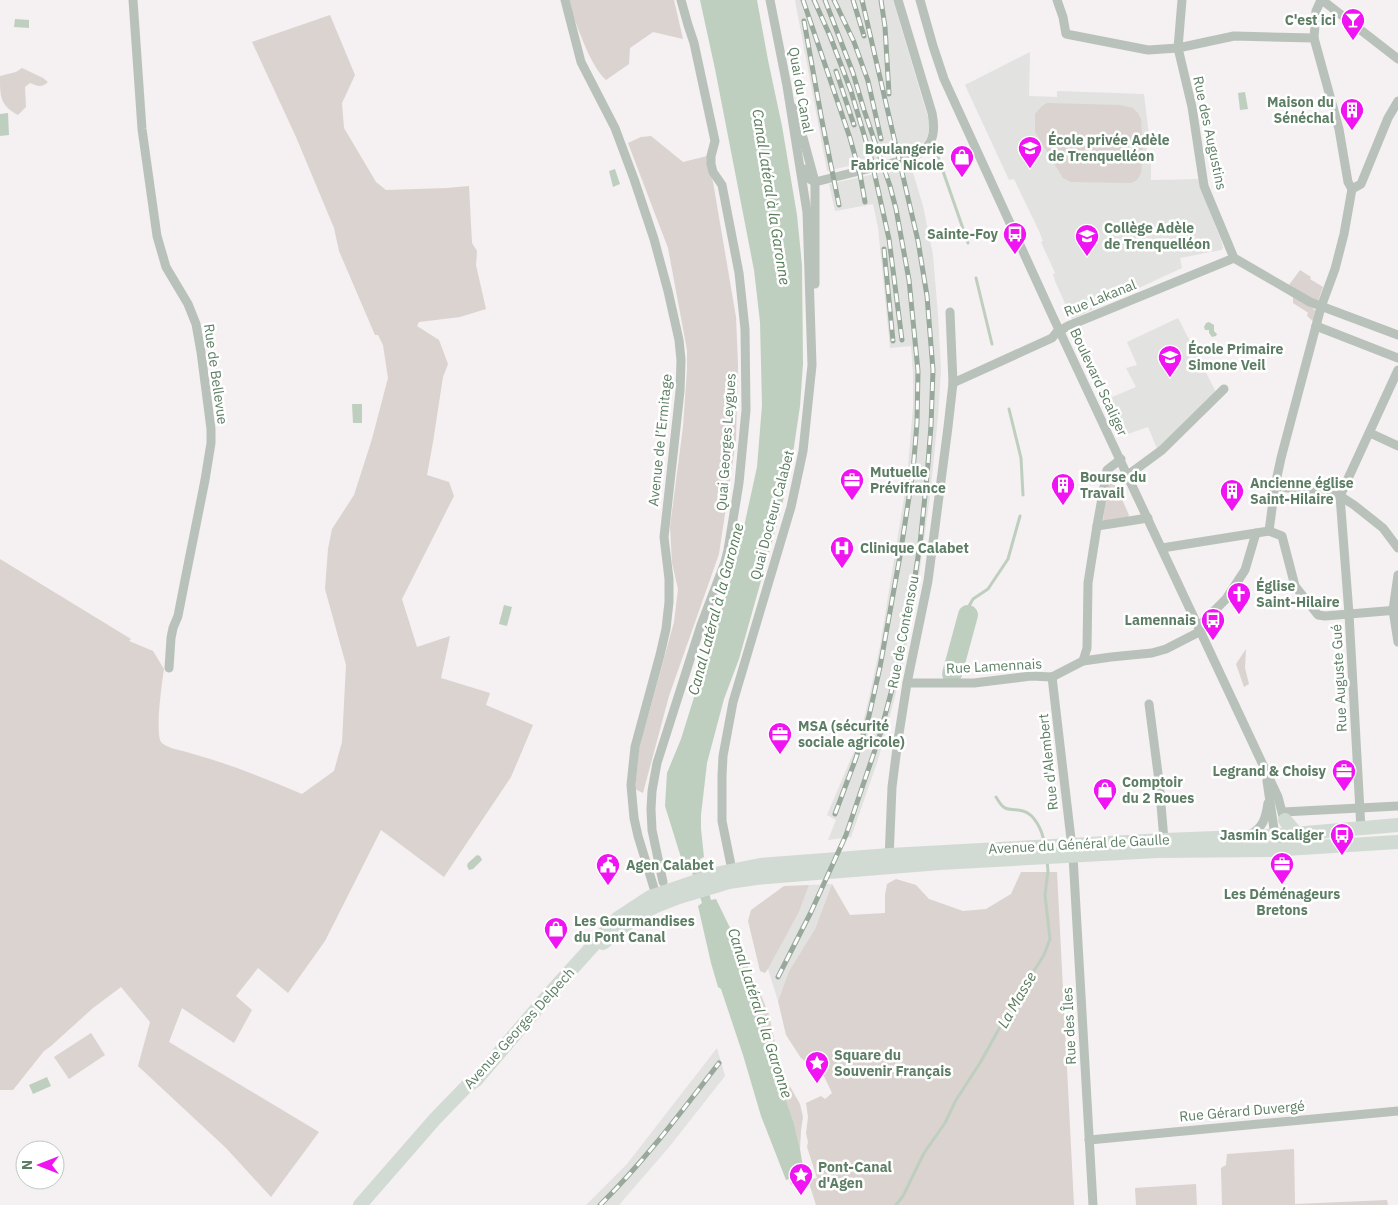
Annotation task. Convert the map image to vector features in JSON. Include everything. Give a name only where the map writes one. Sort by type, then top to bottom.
[{"type":"main road","points":[[1284,816],[1284,839],[1398,842]]},
{"type":"main road","name":"Avenue du Général de Gaulle","points":[[669,890],[728,872],[803,869],[889,861],[1035,852],[1157,851],[1243,844],[1398,826]]},
{"type":"main road","name":"Avenue du Général de Gaulle","points":[[1070,853],[1164,840],[1243,844]]},
{"type":"main road","name":"Avenue Georges Delpech","points":[[360,1205],[435,1118],[466,1087],[476,1080],[606,930],[618,918],[638,904],[669,890]]},
{"type":"main road","points":[[593,947],[603,943],[635,918],[656,906],[669,890]]},
{"type":"main road","points":[[369,1205],[452,1112],[476,1080]]},
{"type":"street","name":"Rue de Bellevue","points":[[133,0],[142,129],[157,236],[166,268],[188,304],[196,324],[211,429],[211,443],[201,501],[178,616],[171,638],[169,668]]},
{"type":"street","name":"Avenue de l’Ermitage","points":[[566,0],[581,62],[615,128],[634,179],[654,240],[679,340],[681,360],[679,401],[664,537],[669,579],[669,602],[660,654],[635,748],[631,785],[634,818],[638,836],[656,895]]},
{"type":"street","name":"Quai Georges Leygues","points":[[669,890],[652,830],[652,791],[657,763],[700,625],[725,562],[732,534],[746,410],[745,329],[739,273],[722,185],[713,172],[711,164],[714,141],[694,43],[681,0]]},
{"type":"street","name":"Quai du Canal","points":[[770,0],[804,185]]},
{"type":"street","points":[[796,145],[801,149],[808,178],[815,182],[917,156],[931,142],[934,125],[932,113],[898,0]]},
{"type":"street","name":"Boulevard Scaliger","points":[[920,0],[944,79],[1278,797],[1284,816]]},
{"type":"street","points":[[1057,0],[1066,34],[1148,50],[1178,48],[1234,36],[1314,38]]},
{"type":"street","name":"Rue des Augustins","points":[[1182,0],[1178,48],[1192,107],[1204,186],[1234,258]]},
{"type":"street","points":[[1270,531],[1280,458],[1321,307],[1335,268],[1344,234],[1352,190],[1348,182],[1339,129],[1314,38],[1317,6],[1321,0],[1398,60]]},
{"type":"street","points":[[787,86],[797,114],[815,182],[815,329],[812,364]]},
{"type":"street","points":[[1352,190],[1361,184],[1388,118],[1398,101]]},
{"type":"street","name":"Quai Docteur Calabet","points":[[728,872],[722,820],[723,756],[734,697],[791,507],[805,444],[812,364],[807,212],[804,185]]},
{"type":"street","points":[[1234,258],[1321,307],[1398,335]]},
{"type":"street","name":"Rue Lakanal","points":[[953,383],[1052,338],[1060,330],[1234,258]]},
{"type":"street","name":"Rue de Contensou","points":[[889,861],[892,787],[907,682],[928,581],[953,383],[950,312]]},
{"type":"street","points":[[1316,326],[1398,358]]},
{"type":"street","points":[[1340,496],[1370,433],[1394,391],[1398,370]]},
{"type":"street","points":[[1128,475],[1162,450],[1224,389]]},
{"type":"street","points":[[1370,433],[1398,446]]},
{"type":"street","points":[[1083,661],[1087,648],[1088,583],[1096,526],[1107,470],[1121,459]]},
{"type":"street","points":[[1275,486],[1340,496],[1383,528],[1398,548]]},
{"type":"street","name":"Rue Auguste Gué","points":[[1340,496],[1349,614],[1360,829]]},
{"type":"street","points":[[1096,526],[1148,518]]},
{"type":"street","points":[[1162,548],[1270,531],[1282,536],[1295,586],[1318,615],[1395,610]]},
{"type":"street","points":[[1052,677],[1083,661],[1152,654],[1166,649],[1200,628],[1226,599],[1245,570],[1256,533]]},
{"type":"street","points":[[1398,575],[1395,610],[1398,642]]},
{"type":"street","name":"Rue Lamennais","points":[[907,682],[974,683],[1031,676],[1052,677]]},
{"type":"street","name":"Rue d'Alembert","points":[[1052,677],[1070,853]]},
{"type":"street","points":[[1149,704],[1159,780],[1164,840]]},
{"type":"street","name":"Boulevard Scaliger","points":[[1266,771],[1274,829],[1284,839]]},
{"type":"street","points":[[1243,844],[1261,826],[1266,816],[1270,798]]},
{"type":"street","points":[[1284,816],[1398,806]]},
{"type":"street","name":"Rue des Îles","points":[[1070,853],[1093,1205]]},
{"type":"street","points":[[608,939],[616,928],[656,895]]},
{"type":"street","name":"Rue Gérard Duvergé","points":[[1089,1140],[1398,1110]]},
{"type":"shaded area","points":[[567,0],[674,0],[683,39],[653,32],[630,48],[629,64],[606,80],[588,53]]},
{"type":"shaded area","points":[[795,0],[893,0],[929,121],[927,138],[921,146],[913,151],[827,171]]},
{"type":"shaded area","points":[[330,15],[355,75],[342,103],[344,128],[376,182],[386,190],[469,186],[472,243],[477,251],[476,265],[486,309],[460,317],[419,322],[417,326],[439,340],[448,364],[443,377],[427,475],[449,482],[454,496],[402,599],[417,647],[450,636],[441,678],[490,693],[486,705],[533,725],[511,777],[444,877],[381,830],[325,941],[288,993],[258,968],[236,996],[252,1010],[234,1043],[182,1008],[169,1042],[319,1132],[271,1197],[226,1148],[138,1066],[150,1022],[121,987],[93,1008],[44,1051],[13,1090],[0,1090],[0,559],[131,639],[129,641],[153,651],[164,669],[159,728],[159,737],[163,744],[234,767],[302,794],[334,771],[342,742],[346,665],[325,589],[328,549],[332,529],[354,495],[372,439],[388,378],[383,345],[378,335],[375,335],[339,251],[334,228],[296,137],[252,42]]},
{"type":"shaded area","points":[[1030,52],[1029,96],[1057,97],[1057,91],[1144,94],[1149,136],[1147,137],[1147,152],[1151,152],[1151,180],[1199,179],[1200,189],[1221,240],[1223,248],[1221,250],[1180,258],[1182,268],[1072,319],[1055,281],[1053,274],[1055,273],[1041,242],[1043,241],[1039,231],[1014,179],[1009,180],[965,85]]},
{"type":"shaded area","points":[[22,68],[48,82],[39,86],[30,83],[25,87],[26,107],[18,115],[8,108],[2,100],[0,76],[16,72]]},
{"type":"shaded area","points":[[1047,103],[1120,105],[1133,108],[1141,119],[1143,153],[1141,173],[1137,180],[1131,183],[1071,182],[1063,178],[1035,132],[1035,114]]},
{"type":"shaded area","points":[[651,136],[683,162],[707,156],[736,317],[738,365],[736,440],[719,554],[669,696],[643,793],[635,789],[639,749],[674,622],[678,589],[672,563],[670,527],[683,427],[687,370],[687,350],[668,248],[628,143],[641,137]]},
{"type":"shaded area","points":[[911,166],[923,206],[933,255],[938,315],[941,371],[930,496],[916,598],[901,674],[878,760],[851,837],[828,840],[836,820],[827,815],[858,742],[880,646],[907,480],[913,406],[911,346],[890,348],[878,228],[873,204],[835,211],[829,184]]},
{"type":"shaded area","points":[[1300,270],[1323,287],[1318,301],[1314,301],[1289,285]]},
{"type":"shaded area","points":[[1293,297],[1313,306],[1315,310],[1314,322],[1307,316],[1307,312],[1293,303]]},
{"type":"shaded area","name":"École Primaire Simone Veil","points":[[1178,318],[1217,394],[1158,451],[1148,427],[1122,436],[1105,400],[1136,387],[1126,368],[1137,365],[1127,342]]},
{"type":"shaded area","points":[[1111,483],[1116,486],[1129,515],[1128,517],[1104,521],[1108,485]]},
{"type":"shaded area","points":[[1246,649],[1245,668],[1249,684],[1244,687],[1236,664]]},
{"type":"shaded area","points":[[1021,872],[1057,872],[1074,1205],[816,1205],[808,1180],[817,1178],[807,1147],[808,1117],[806,1103],[821,1096],[825,1099],[832,1093],[821,1070],[813,1068],[801,1058],[786,1035],[778,1001],[789,971],[815,929],[832,884],[850,915],[885,913],[887,884],[896,879],[916,885],[929,899],[963,911],[986,909],[1011,894]]},
{"type":"shaded area","points":[[832,884],[815,929],[789,971],[778,1001],[768,969],[799,912],[809,885]]},
{"type":"shaded area","points":[[809,885],[799,912],[768,969],[765,973],[760,971],[748,921],[751,910],[784,886]]},
{"type":"shaded area","points":[[744,958],[769,1015],[780,1066],[800,1104],[803,1117],[800,1149],[794,1123],[772,1060],[741,959]]},
{"type":"shaded area","points":[[91,1033],[105,1055],[69,1079],[54,1057]]},
{"type":"shaded area","points":[[717,1048],[725,1076],[670,1146],[619,1205],[586,1205],[627,1164]]},
{"type":"shaded area","points":[[1294,1149],[1295,1204],[1387,1200],[1388,1205],[1222,1205],[1221,1168],[1226,1165],[1227,1154]]},
{"type":"shaded area","points":[[1196,1184],[1197,1205],[1136,1205],[1135,1188]]},
{"type":"water","name":"Canal Latéral à la Garonne","points":[[700,0],[757,0],[782,126],[797,215],[802,265],[803,364],[800,406],[792,460],[781,510],[739,659],[724,699],[707,763],[701,815],[704,857],[700,859],[711,900],[716,899],[733,934],[747,977],[772,1060],[794,1123],[804,1174],[802,1175],[812,1205],[799,1205],[789,1179],[786,1180],[761,1116],[743,1055],[711,963],[698,906],[702,903],[689,863],[683,864],[665,806],[667,773],[681,739],[736,563],[757,467],[762,405],[760,322],[754,270]]},
{"type":"water","points":[[15,19],[29,20],[29,28],[14,27]]},
{"type":"water","points":[[1245,92],[1248,109],[1240,110],[1238,93]]},
{"type":"water","points":[[8,113],[9,135],[0,136],[0,114]]},
{"type":"water","points":[[615,169],[620,184],[613,187],[609,171]]},
{"type":"water","points":[[1209,322],[1214,325],[1216,336],[1212,337],[1209,330],[1205,330],[1206,323]]},
{"type":"water","points":[[352,404],[362,404],[362,423],[353,423]]},
{"type":"water","points":[[504,605],[512,607],[507,626],[499,624]]},
{"type":"water","points":[[477,855],[482,860],[473,869],[469,870],[468,863]]},
{"type":"water","points":[[47,1077],[51,1086],[33,1094],[29,1085]]},
{"type":"pier","name":"Pont-Canal d'Agen","points":[[804,1180],[807,1181],[814,1205],[796,1205],[790,1186]]},
{"type":"waterway","name":"La Masse","points":[[936,151],[968,243]]},
{"type":"waterway","name":"La Masse","points":[[976,278],[992,344]]},
{"type":"waterway","name":"La Masse","points":[[1009,409],[1021,458],[1023,495]]},
{"type":"waterway","name":"La Masse","points":[[968,615],[969,606],[973,599],[988,589],[1008,559],[1020,516]]},
{"type":"waterway","name":"La Masse","points":[[952,674],[968,615]]},
{"type":"waterway","name":"La Masse","points":[[996,797],[1005,808],[1023,811],[1031,816],[1040,829],[1044,843]]},
{"type":"waterway","name":"La Masse","points":[[896,1205],[903,1196],[924,1153],[945,1123],[956,1100],[1044,955],[1050,939],[1045,895],[1048,871],[1047,861]]},
{"type":"railway","points":[[803,0],[850,138],[860,174],[865,202]]},
{"type":"railway","points":[[814,0],[851,91],[871,158],[889,239],[902,340]]},
{"type":"railway","points":[[825,0],[853,73],[896,209],[909,280],[918,371],[917,423],[913,471],[880,667],[869,716],[835,814]]},
{"type":"railway","points":[[834,0],[854,42],[868,81],[881,139]]},
{"type":"railway","points":[[853,0],[864,36]]},
{"type":"railway","points":[[778,977],[811,912],[846,835],[879,738],[896,674],[910,609],[920,544],[927,476],[933,370],[927,296],[918,241],[862,0]]},
{"type":"railway","points":[[881,0],[885,27],[889,94]]},
{"type":"railway","points":[[804,21],[839,205]]},
{"type":"railway","points":[[836,71],[854,125]]},
{"type":"railway","points":[[884,249],[893,341]]},
{"type":"railway","points":[[600,1205],[647,1154],[719,1063]]},
{"type":"place","name":"C'est ici","points":[[1353,41]]},
{"type":"place","name":"Maison du Sénéchal","points":[[1352,131]]},
{"type":"place","name":"École privée Adèle de Trenquelléon","points":[[1030,169]]},
{"type":"place","name":"Boulangerie Fabrice Nicole","points":[[962,178]]},
{"type":"place","name":"Sainte-Foy","points":[[1015,255]]},
{"type":"place","name":"Collège Adèle de Trenquelléon","points":[[1087,257]]},
{"type":"place","name":"École Primaire Simone Veil","points":[[1170,378]]},
{"type":"place","name":"Mutuelle Prévifrance","points":[[852,501]]},
{"type":"place","name":"Bourse du Travail","points":[[1063,506]]},
{"type":"place","name":"Ancienne église Saint-Hilaire","points":[[1232,512]]},
{"type":"place","name":"Clinique Calabet","points":[[842,569]]},
{"type":"place","name":"Église Saint-Hilaire","points":[[1239,615]]},
{"type":"place","name":"Lamennais","points":[[1213,641]]},
{"type":"place","name":"MSA (sécurité sociale agricole)","points":[[780,755]]},
{"type":"place","name":"Legrand & Choisy","points":[[1344,792]]},
{"type":"place","name":"Comptoir du 2 Roues","points":[[1105,811]]},
{"type":"place","name":"Jasmin Scaliger","points":[[1342,856]]},
{"type":"place","name":"Les Déménageurs Bretons","points":[[1282,885]]},
{"type":"place","name":"Agen Calabet","points":[[608,886]]},
{"type":"place","name":"Les Gourmandises du Pont Canal","points":[[556,950]]},
{"type":"place","name":"Square du Souvenir Français","points":[[817,1084]]},
{"type":"place","name":"Pont-Canal d'Agen","points":[[801,1196]]}]
